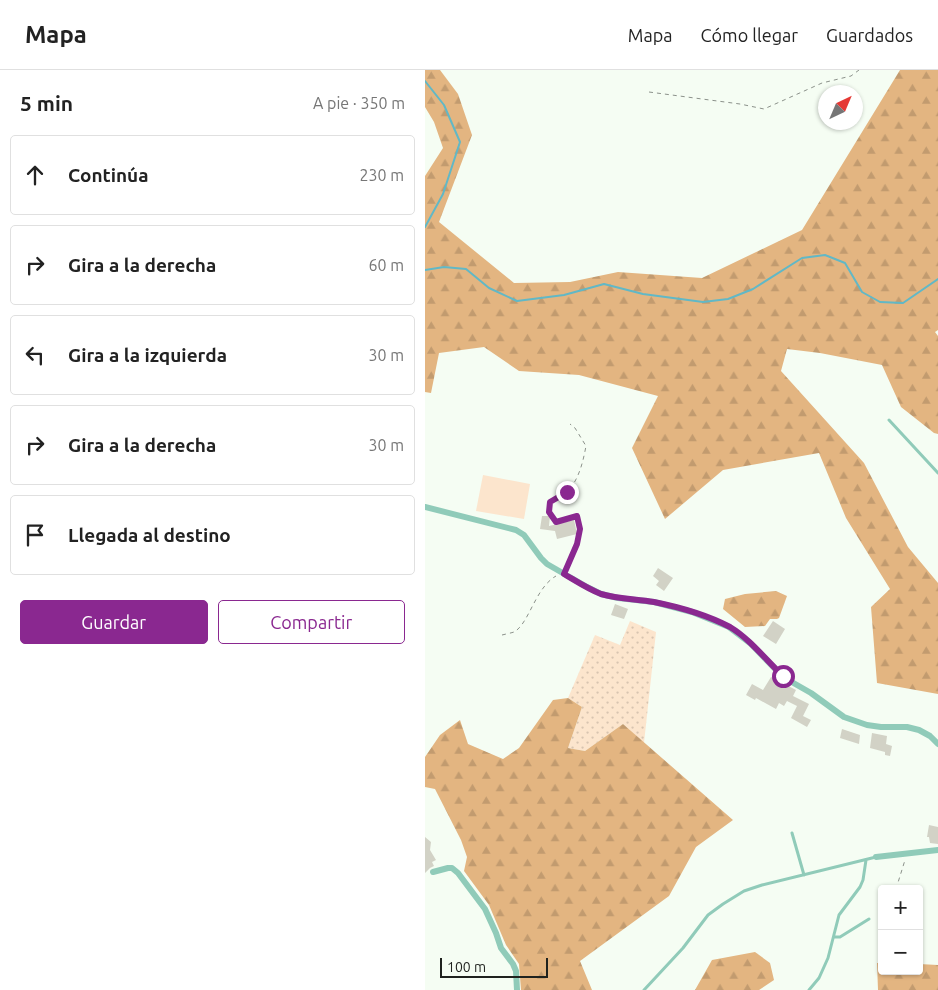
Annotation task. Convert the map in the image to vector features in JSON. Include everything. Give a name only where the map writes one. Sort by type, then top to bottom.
[{"type":"street","points":[[425,507],[516,530],[524,535],[541,558],[564,574],[601,594],[663,604],[692,612],[729,626],[750,643],[783,676],[811,693],[844,717],[867,725],[919,730],[930,736],[938,744]]},
{"type":"street","points":[[876,857],[938,850]]},
{"type":"street","points":[[433,872],[452,868],[479,902],[496,933],[501,948],[513,964],[516,971],[517,990]]},
{"type":"lane","points":[[889,420],[938,472]]},
{"type":"lane","points":[[792,833],[804,875]]},
{"type":"lane","points":[[644,990],[683,948],[708,915],[723,904],[744,892],[876,857]]},
{"type":"lane","points":[[809,990],[819,978],[828,958],[839,914],[860,888],[867,860]]},
{"type":"lane","points":[[834,937],[841,937],[869,919]]},
{"type":"path","points":[[649,92],[764,109],[822,82],[851,76],[859,70]]},
{"type":"path","points":[[502,635],[515,631],[542,589],[550,580],[564,574],[577,544],[580,529],[577,516],[556,522],[549,512],[550,502],[567,492],[583,462],[586,446],[575,428],[570,424]]},
{"type":"path","points":[[897,885],[903,864],[909,853]]},
{"type":"shaded area","points":[[483,475],[530,484],[524,519],[476,511]]},
{"type":"shaded area","points":[[630,621],[656,632],[644,743],[623,724],[585,751],[568,748],[582,707],[568,698],[595,635],[620,645]]},
{"type":"green space","points":[[425,70],[440,70],[458,94],[472,135],[439,222],[514,283],[570,282],[618,272],[702,278],[802,230],[900,70],[938,70],[938,330],[935,332],[938,336],[938,434],[934,433],[901,407],[882,365],[820,353],[787,349],[781,371],[864,463],[908,547],[938,583],[938,694],[877,683],[871,607],[890,589],[846,518],[819,453],[723,470],[665,519],[632,448],[658,396],[579,375],[519,371],[484,347],[439,353],[431,393],[425,392],[425,176],[443,148],[434,122],[425,107]]},
{"type":"green space","points":[[776,591],[787,596],[779,618],[770,619],[765,626],[745,627],[723,609],[725,599],[745,594]]},
{"type":"green space","points":[[568,698],[582,707],[568,748],[585,751],[623,724],[733,820],[696,847],[669,896],[580,961],[592,990],[521,990],[519,964],[506,945],[489,905],[464,871],[467,857],[461,840],[435,789],[425,787],[425,757],[440,735],[460,720],[468,744],[503,759],[519,748],[553,700]]},
{"type":"green space","points":[[755,952],[770,963],[774,980],[759,990],[695,990],[712,960]]},
{"type":"green space","points":[[877,963],[878,975],[923,975],[923,964],[938,965],[938,990],[878,990]]},
{"type":"building","points":[[542,516],[550,516],[549,526],[574,520],[577,534],[557,539],[555,531],[540,529]]},
{"type":"building","points":[[658,568],[673,578],[664,591],[656,585],[659,581],[653,576]]},
{"type":"building","points":[[615,604],[628,609],[624,619],[611,615]]},
{"type":"building","points":[[773,621],[785,629],[776,644],[763,636]]},
{"type":"building","points":[[771,677],[796,690],[793,696],[809,704],[803,716],[811,720],[807,727],[791,718],[797,706],[787,701],[784,706],[779,703],[776,709],[756,698],[755,700],[746,695],[752,684],[763,690]]},
{"type":"building","points":[[842,729],[860,735],[859,744],[840,738]]},
{"type":"building","points":[[872,733],[887,736],[886,744],[892,746],[890,756],[885,755],[885,752],[870,748]]},
{"type":"building","points":[[929,825],[938,827],[938,844],[930,843],[929,837],[927,837]]},
{"type":"building","points":[[425,837],[431,842],[430,850],[436,860],[432,862],[434,866],[425,873]]},
{"type":"waterway","points":[[425,81],[444,105],[460,142],[443,194],[425,227]]},
{"type":"waterway","points":[[425,270],[444,267],[466,269],[489,288],[517,301],[564,295],[604,284],[643,294],[703,302],[728,299],[753,289],[802,258],[825,255],[845,263],[862,292],[880,302],[903,303],[938,279]]},
{"type":"route","points":[[567,492],[550,502],[549,512],[556,522],[577,516],[580,529],[577,544],[564,574],[601,594],[654,602],[692,612],[729,626],[741,634],[783,676]]}]
